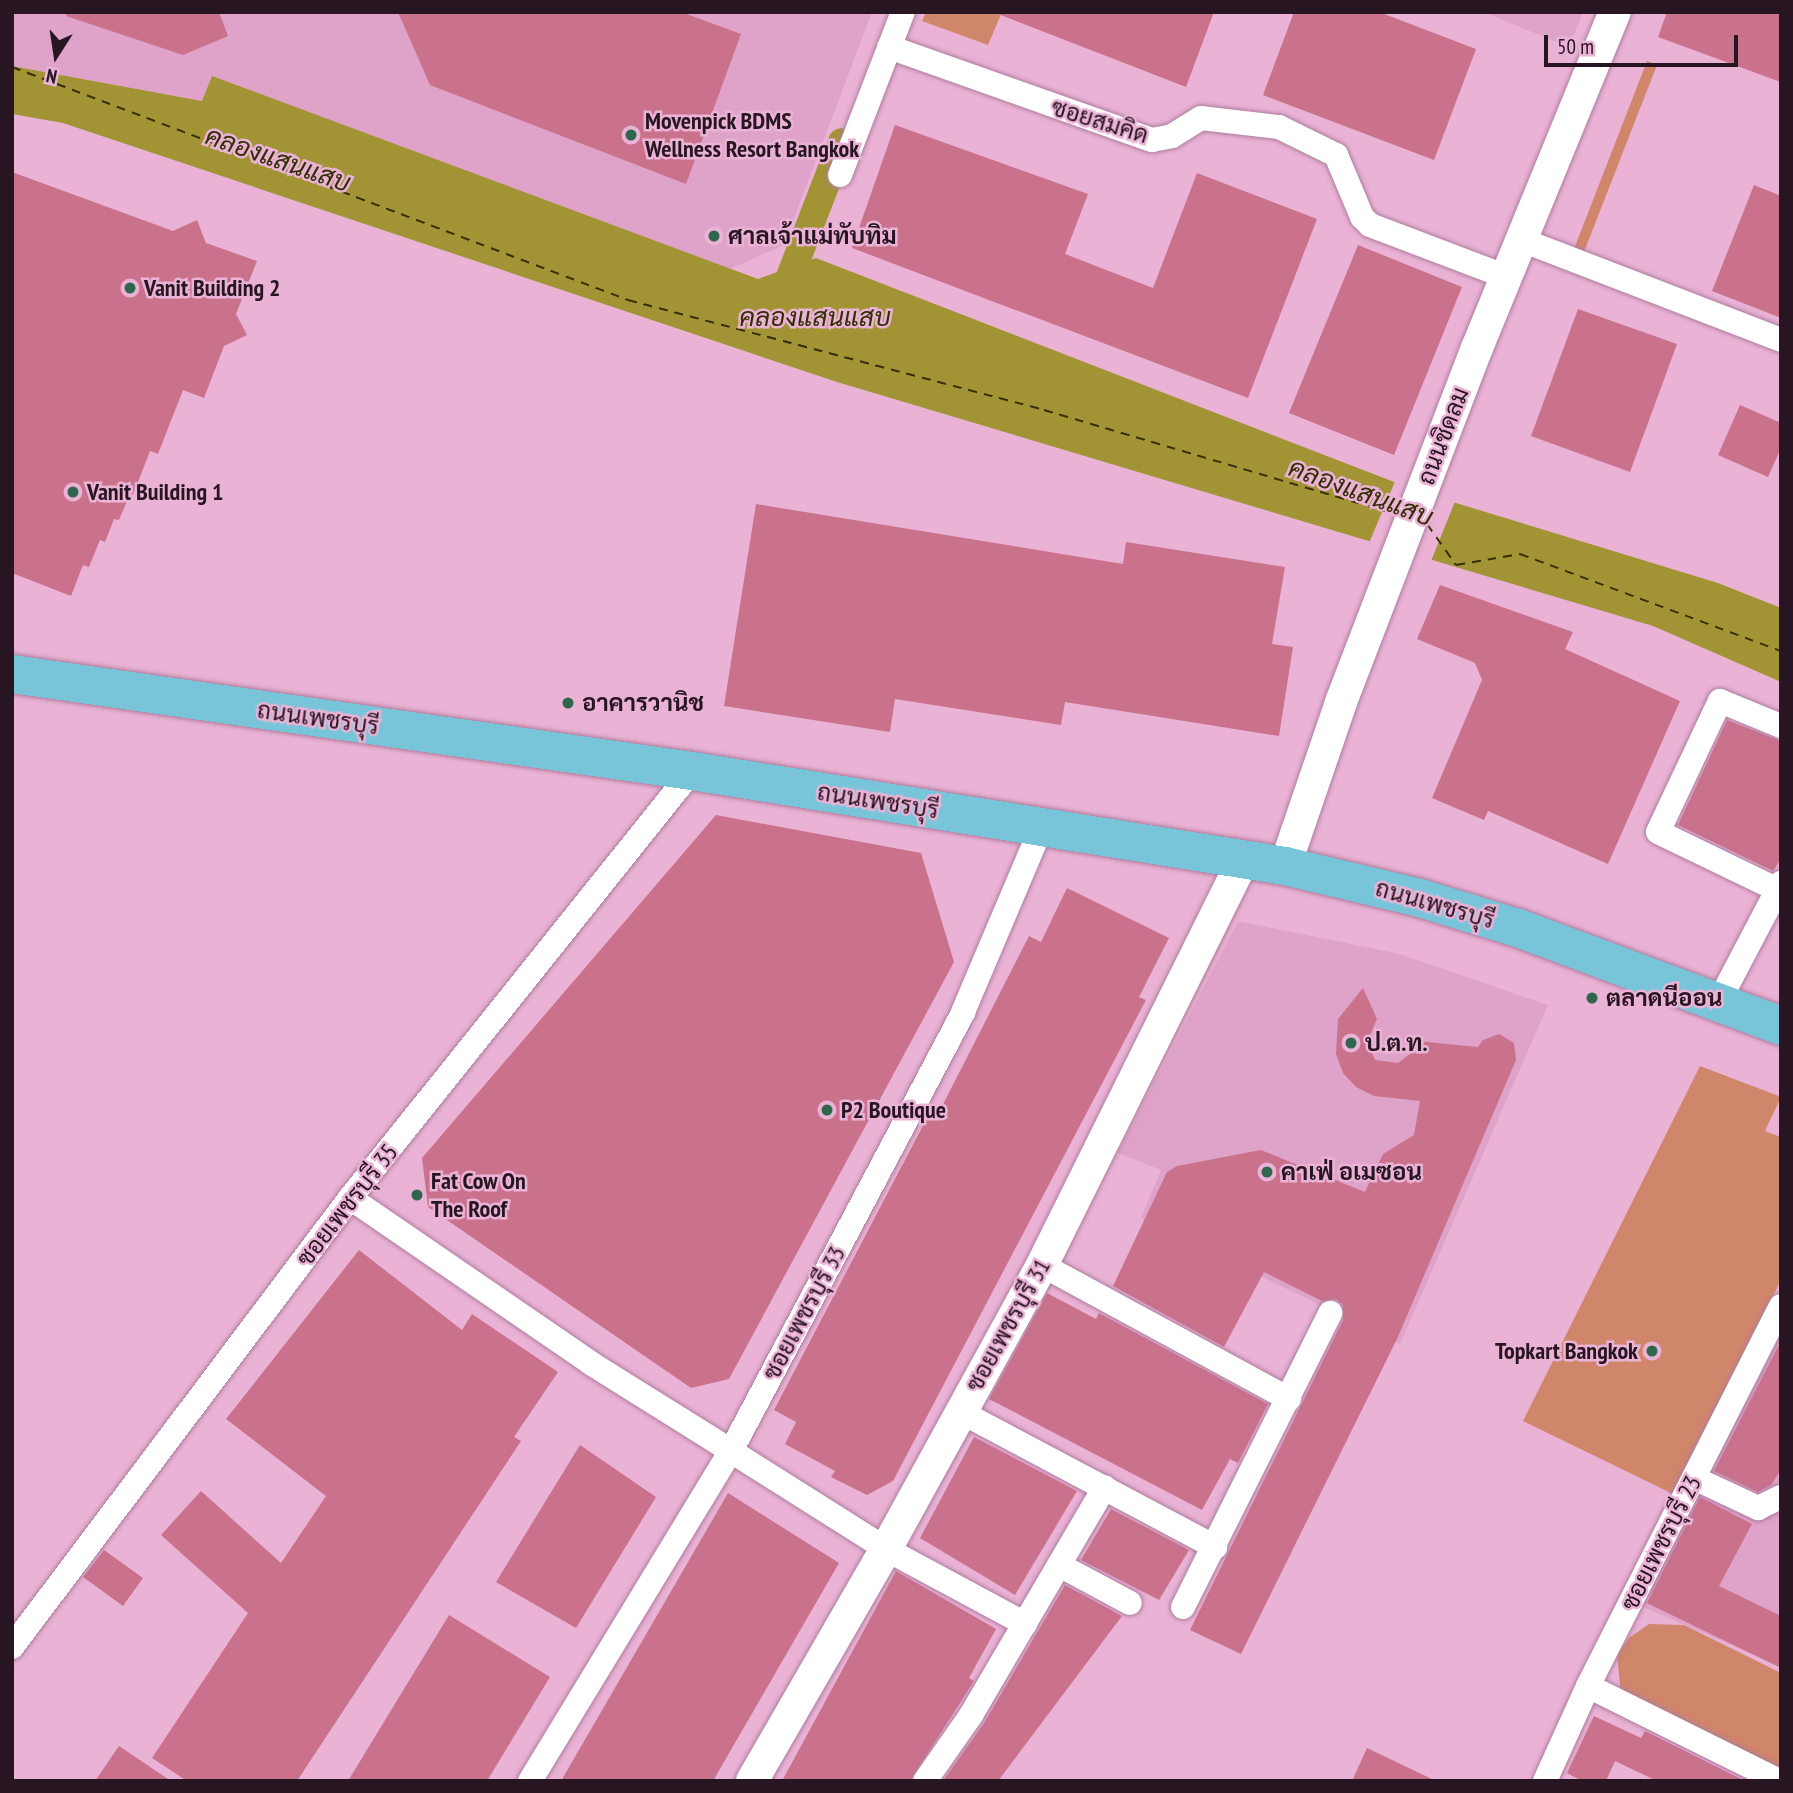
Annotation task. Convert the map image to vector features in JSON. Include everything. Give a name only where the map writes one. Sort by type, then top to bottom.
[{"type":"main road","name":"ถนนเพชรบุรี","points":[[12,674],[692,772],[1285,866],[1470,913],[1781,1026]]},
{"type":"main road","name":"ถนนเพชรบุรี","points":[[1722,1004],[1740,1000],[1781,1007]]},
{"type":"street","points":[[840,174],[903,12]]},
{"type":"street","name":"ถนนชิดลม","points":[[1285,866],[1341,702],[1477,348],[1615,12]]},
{"type":"street","name":"ซอยสมคิด","points":[[889,47],[1152,140],[1172,136],[1202,118],[1279,127],[1336,155],[1362,217],[1370,225],[1507,277]]},
{"type":"street","points":[[1522,240],[1781,340]]},
{"type":"street","points":[[1722,1004],[1779,886],[1658,832],[1720,702],[1781,726]]},
{"type":"street","name":"ซอยเพชรบุรี 35","points":[[12,1647],[350,1198],[692,772]]},
{"type":"street","name":"ซอยเพชรบุรี 33","points":[[530,1781],[731,1451],[962,1012],[1042,826]]},
{"type":"street","name":"ซอยเพชรบุรี 31","points":[[752,1781],[886,1549],[1042,1265],[1244,858]]},
{"type":"street","points":[[350,1198],[592,1364],[886,1549],[1025,1624]]},
{"type":"street","points":[[1042,1265],[1289,1399]]},
{"type":"street","name":"ซอยเพชรบุรี 23","points":[[1545,1781],[1588,1686],[1781,1306]]},
{"type":"street","points":[[1183,1607],[1330,1313]]},
{"type":"street","points":[[961,1412],[1215,1547]]},
{"type":"street","points":[[1694,1478],[1758,1508],[1781,1497]]},
{"type":"street","points":[[925,1781],[1061,1566],[1105,1487]]},
{"type":"street","points":[[1061,1566],[1129,1603]]},
{"type":"street","points":[[1588,1686],[1779,1781]]},
{"type":"shaded area","points":[[12,12],[872,12],[784,245],[730,269],[212,76],[203,101],[12,66]]},
{"type":"shaded area","points":[[926,12],[1002,12],[988,45],[922,21]]},
{"type":"shaded area","points":[[1483,12],[1583,12],[1569,47]]},
{"type":"shaded area","points":[[1647,61],[1657,65],[1584,252],[1574,249]]},
{"type":"shaded area","points":[[1238,921],[1400,954],[1548,1005],[1400,1344],[1141,1218],[1161,1170],[1118,1153]]},
{"type":"shaded area","name":"Topkart Bangkok","points":[[1700,1066],[1781,1097],[1765,1131],[1781,1137],[1781,1280],[1673,1494],[1523,1421]]},
{"type":"shaded area","points":[[1781,1325],[1781,1667],[1637,1604]]},
{"type":"shaded area","points":[[1649,1624],[1684,1625],[1781,1673],[1781,1781],[1621,1694],[1617,1655],[1629,1638]]},
{"type":"water","name":"คลองแสนแสบ","points":[[12,66],[202,101],[212,76],[758,279],[816,258],[1420,492],[1718,583],[1781,608],[1781,682],[1653,626],[837,382],[63,123],[12,114]]},
{"type":"pier","points":[[1396,479],[1456,499],[1431,561],[1369,543]]},
{"type":"building","points":[[67,12],[219,12],[228,36],[183,55],[66,16]]},
{"type":"building","name":"Movenpick BDMS Wellness Resort Bangkok","points":[[398,12],[681,12],[741,34],[686,184],[430,85]]},
{"type":"building","points":[[993,12],[1214,12],[1186,87]]},
{"type":"building","points":[[1294,12],[1379,12],[1476,49],[1434,160],[1263,95]]},
{"type":"building","points":[[1667,12],[1781,12],[1781,82],[1658,37]]},
{"type":"building","points":[[895,125],[1088,194],[1065,254],[1153,288],[1197,173],[1317,219],[1248,398],[852,248]]},
{"type":"building","points":[[12,172],[173,231],[197,220],[206,243],[257,261],[236,314],[247,335],[224,346],[204,398],[183,390],[158,454],[150,451],[131,500],[128,499],[119,520],[114,519],[105,542],[100,540],[89,567],[83,565],[71,596],[12,573]]},
{"type":"building","points":[[1754,185],[1781,196],[1781,318],[1712,291]]},
{"type":"building","points":[[1358,245],[1462,287],[1394,455],[1289,413]]},
{"type":"building","points":[[1578,309],[1677,344],[1630,472],[1531,436]]},
{"type":"building","points":[[1740,405],[1781,423],[1781,448],[1768,477],[1718,455]]},
{"type":"building","points":[[756,504],[1123,564],[1126,542],[1285,567],[1272,644],[1293,647],[1279,736],[1065,702],[1061,725],[895,699],[890,732],[724,706]]},
{"type":"building","points":[[1440,585],[1573,632],[1565,649],[1680,701],[1608,864],[1488,811],[1484,820],[1432,798],[1482,680],[1475,663],[1417,639]]},
{"type":"building","points":[[1727,720],[1781,741],[1781,859],[1773,871],[1678,825]]},
{"type":"building","points":[[716,815],[921,853],[954,962],[729,1379],[691,1388],[428,1207],[422,1158]]},
{"type":"building","points":[[1067,888],[1169,938],[1139,997],[1146,1000],[893,1481],[867,1495],[831,1477],[835,1471],[785,1444],[796,1422],[774,1410],[928,1116],[935,1120],[1029,936],[1041,942]]},
{"type":"building","points":[[1363,988],[1377,1019],[1367,1042],[1375,1060],[1398,1063],[1410,1054],[1416,1041],[1478,1047],[1483,1040],[1499,1034],[1514,1043],[1516,1060],[1397,1339],[1241,1654],[1190,1630],[1343,1320],[1343,1305],[1336,1299],[1322,1301],[1264,1272],[1224,1347],[1113,1286],[1167,1172],[1177,1166],[1261,1150],[1365,1192],[1383,1154],[1414,1135],[1420,1101],[1374,1096],[1356,1087],[1343,1073],[1336,1054],[1338,1019]]},
{"type":"building","points":[[359,1250],[462,1330],[472,1314],[558,1372],[514,1437],[521,1441],[297,1781],[187,1781],[152,1758],[248,1613],[161,1535],[201,1491],[281,1563],[326,1496],[226,1419]]},
{"type":"building","points":[[1047,1293],[1096,1319],[1099,1313],[1268,1404],[1238,1463],[1230,1459],[1202,1510],[989,1399]]},
{"type":"building","points":[[1781,1341],[1781,1470],[1771,1485],[1758,1492],[1714,1471]]},
{"type":"building","points":[[974,1437],[1077,1491],[1015,1595],[920,1538]]},
{"type":"building","points":[[580,1445],[656,1497],[576,1628],[496,1582]]},
{"type":"building","points":[[728,1493],[839,1563],[713,1781],[561,1781]]},
{"type":"building","points":[[1700,1497],[1752,1524],[1719,1586],[1781,1616],[1781,1668],[1647,1603]]},
{"type":"building","points":[[1111,1509],[1189,1550],[1159,1600],[1081,1560]]},
{"type":"building","points":[[104,1550],[143,1578],[123,1606],[83,1577]]},
{"type":"building","points":[[896,1571],[996,1629],[969,1678],[974,1681],[910,1781],[782,1781]]},
{"type":"building","points":[[1065,1585],[1122,1616],[998,1781],[943,1781],[984,1723]]},
{"type":"building","points":[[449,1615],[550,1677],[487,1781],[348,1781]]},
{"type":"building","points":[[1594,1716],[1641,1738],[1645,1731],[1745,1781],[1657,1781],[1615,1761],[1606,1781],[1582,1781],[1567,1773]]},
{"type":"building","points":[[119,1746],[171,1781],[95,1781]]},
{"type":"building","points":[[1367,1748],[1436,1781],[1352,1781]]},
{"type":"waterway","points":[[781,300],[842,142]]},
{"type":"ferry route","points":[[12,67],[628,300],[1044,410],[1398,515]]},
{"type":"ferry route","points":[[1427,524],[1456,565],[1520,554],[1781,651]]},
{"type":"place","name":"Movenpick BDMS Wellness Resort Bangkok","points":[[631,135]]},
{"type":"place","name":"ศาลเจ้าแม่ทับทิม","points":[[714,236]]},
{"type":"place","name":"Vanit Building 2","points":[[130,288]]},
{"type":"place","name":"Vanit Building 1","points":[[73,492]]},
{"type":"place","name":"อาคารวานิช","points":[[568,703]]},
{"type":"place","name":"ตลาดนีออน","points":[[1592,998]]},
{"type":"place","name":"ป.ต.ท.","points":[[1351,1043]]},
{"type":"place","name":"P2 Boutique","points":[[827,1110]]},
{"type":"place","name":"คาเฟ่ อเมซอน","points":[[1267,1172]]},
{"type":"place","name":"Fat Cow On The Roof","points":[[417,1195]]},
{"type":"place","name":"Topkart Bangkok","points":[[1652,1351]]}]
